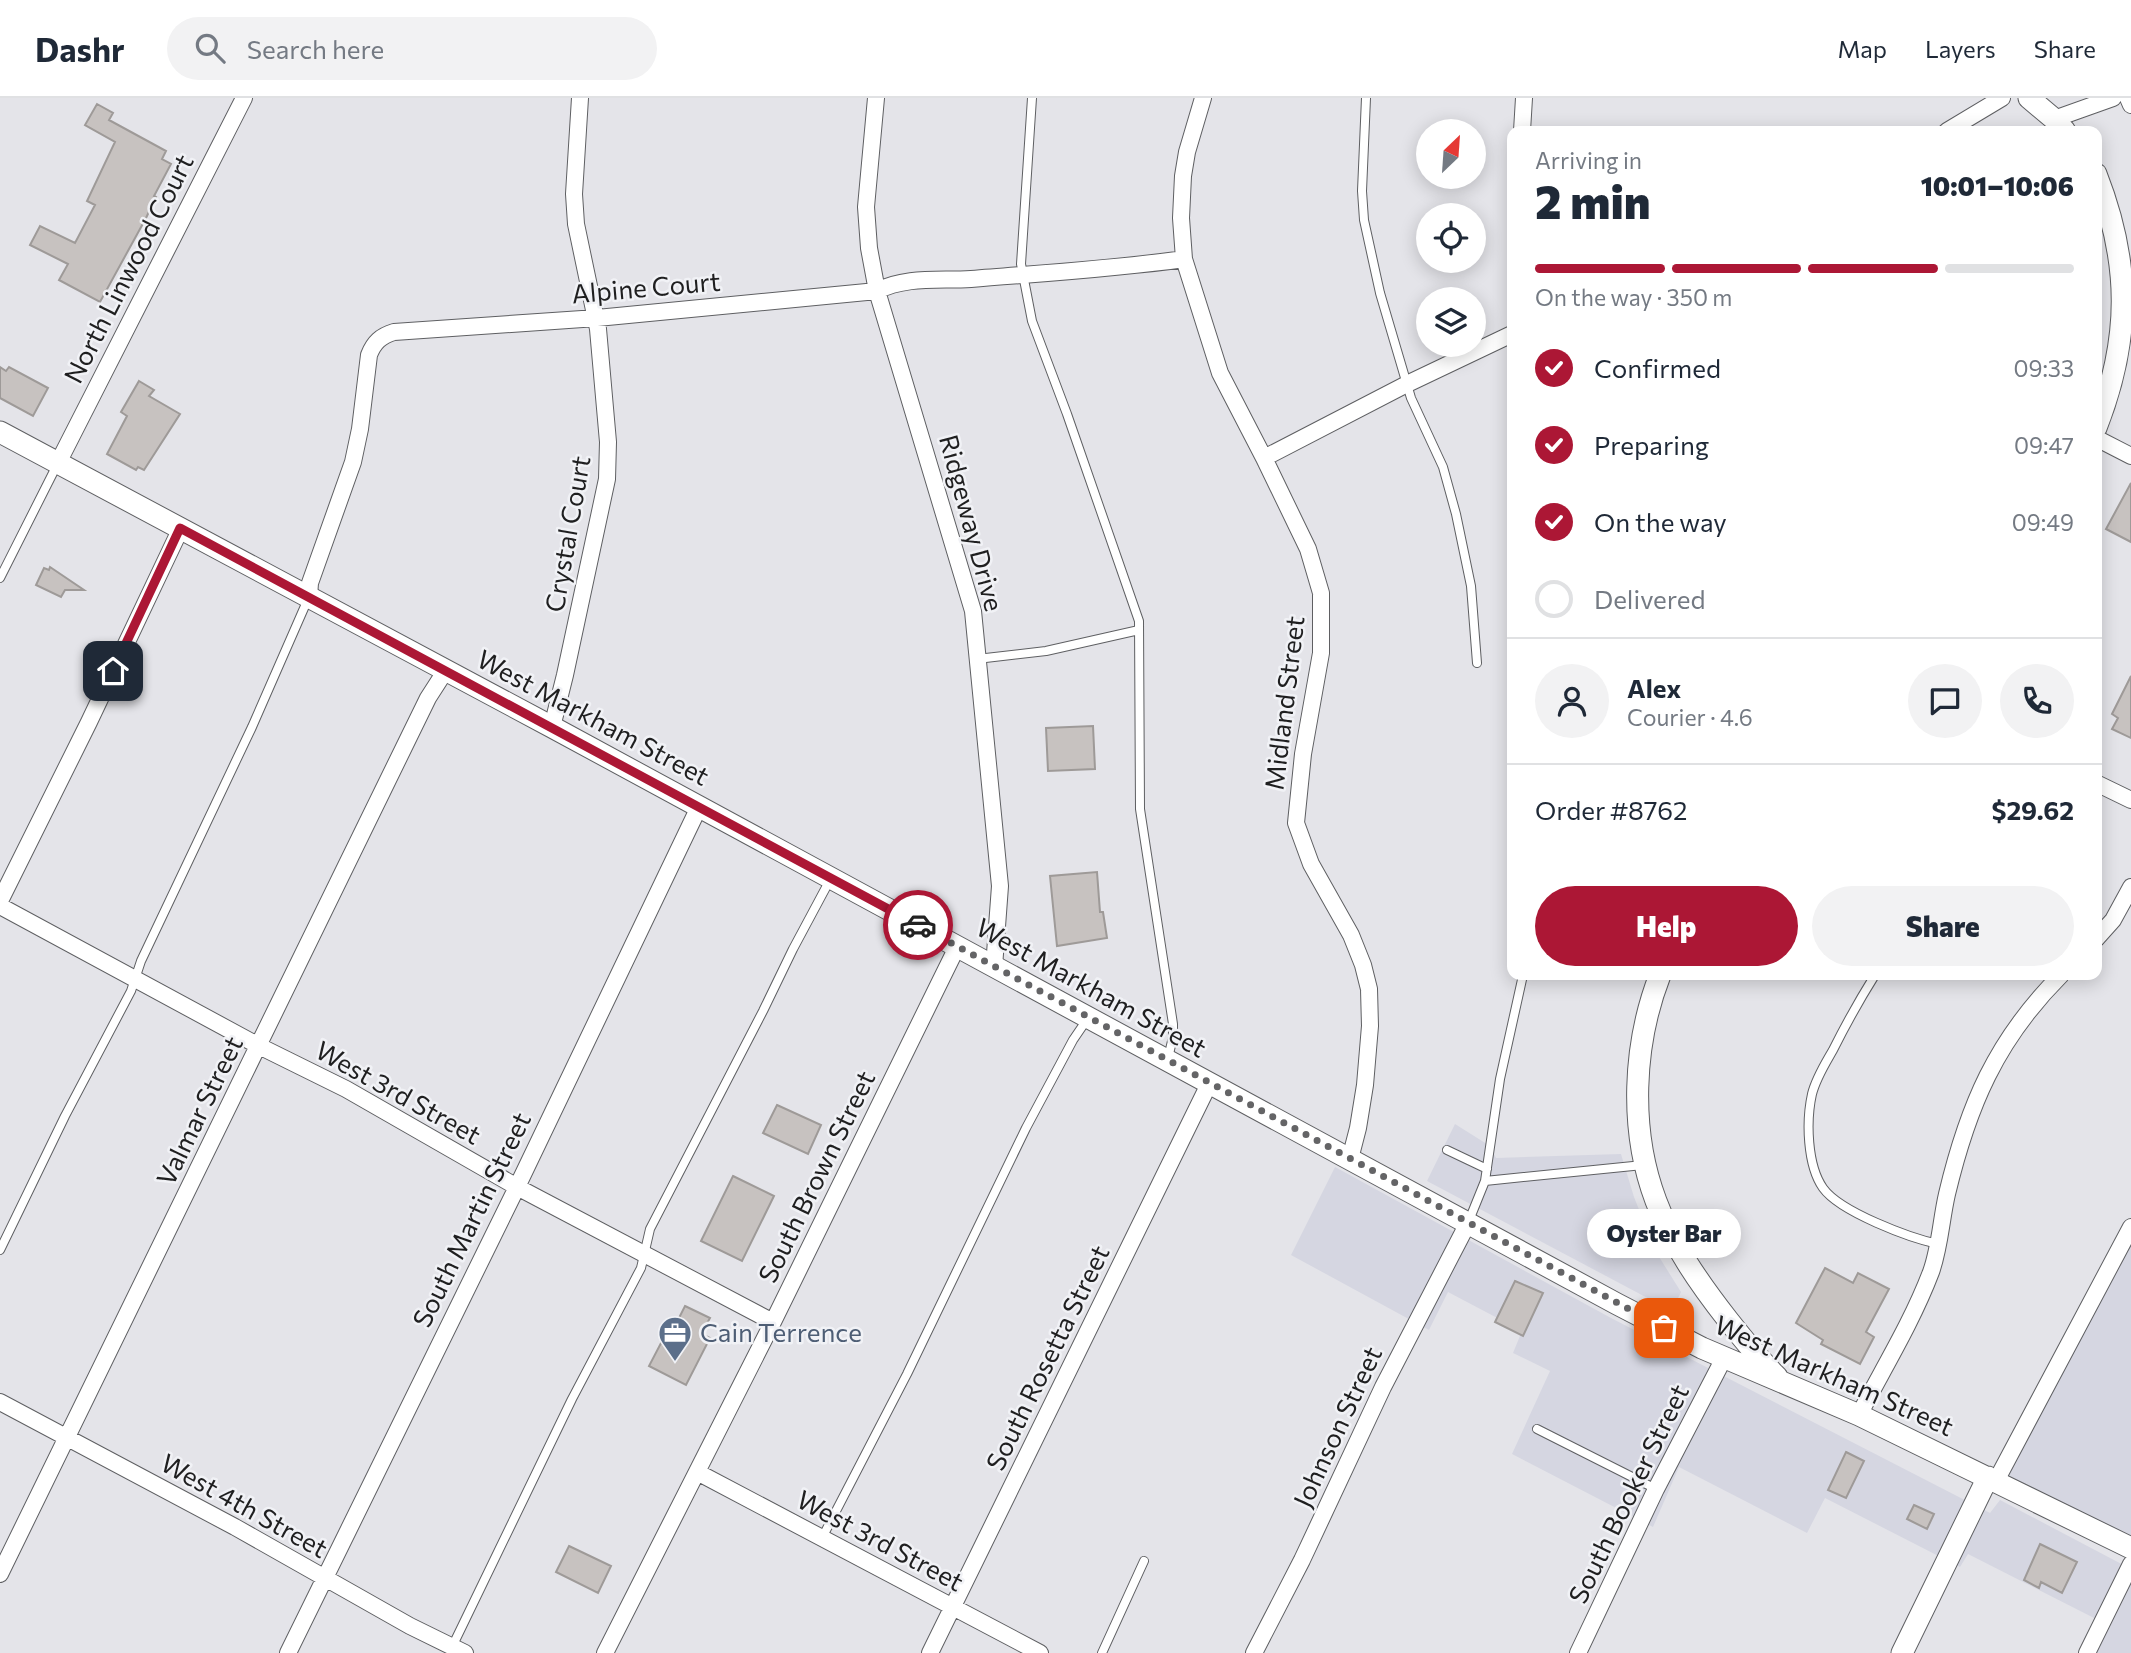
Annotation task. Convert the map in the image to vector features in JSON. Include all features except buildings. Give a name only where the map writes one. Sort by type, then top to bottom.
[{"type":"main road","points":[[2029,98],[2059,125]]},
{"type":"main road","points":[[2102,186],[2122,239],[2129,274],[2130,309],[2125,352],[2102,415]]},
{"type":"main road","name":"West Markham Street","points":[[0,432],[552,727],[1617,1304],[1724,1358],[1859,1416],[2131,1548]]},
{"type":"main road","points":[[1658,980],[1648,1012],[1638,1088],[1646,1165],[1656,1201],[1674,1241],[1695,1276],[1748,1345],[1783,1383]]},
{"type":"main road","points":[[1902,1653],[1992,1479]]},
{"type":"street","name":"North Linwood Court","points":[[58,463],[244,98]]},
{"type":"street","name":"Crystal Court","points":[[552,727],[607,479],[608,443],[597,318],[576,224],[574,194],[580,98]]},
{"type":"street","name":"Ridgeway Drive","points":[[876,98],[866,207],[869,248],[877,291],[973,611],[1000,886],[994,967]]},
{"type":"street","name":"Midland Street","points":[[1202,98],[1183,176],[1181,218],[1184,259],[1220,373],[1308,549],[1321,593],[1321,653],[1303,754],[1296,823],[1311,864],[1351,935],[1363,965],[1368,989],[1370,1026],[1365,1085],[1359,1128],[1350,1159]]},
{"type":"street","points":[[1522,126],[1524,98]]},
{"type":"street","points":[[1955,126],[2002,98]]},
{"type":"street","points":[[2059,125],[2113,98]]},
{"type":"street","points":[[2128,98],[2131,105]]},
{"type":"street","name":"Alpine Court","points":[[309,597],[310,583],[353,462],[369,355],[379,339],[394,332],[597,318],[877,291],[891,283],[902,281],[1114,269],[1184,259]]},
{"type":"street","points":[[1264,458],[1407,384],[1507,336]]},
{"type":"street","points":[[2102,441],[2131,456]]},
{"type":"street","points":[[0,904],[180,528]]},
{"type":"street","name":"Valmar Street","points":[[0,1574],[428,698],[446,670]]},
{"type":"street","points":[[2102,786],[2131,800]]},
{"type":"street","name":"South Martin Street","points":[[288,1653],[699,807]]},
{"type":"street","points":[[2102,932],[2113,920],[2131,887]]},
{"type":"street","name":"West 3rd Street","points":[[0,904],[259,1046],[346,1089],[517,1186],[773,1322]]},
{"type":"street","name":"South Brown Street","points":[[605,1653],[773,1322],[957,947]]},
{"type":"street","points":[[1859,1416],[1931,1271],[1947,1195],[1978,1093],[1999,1052],[2020,1021],[2057,980]]},
{"type":"street","name":"South Rosetta Street","points":[[930,1653],[1209,1084]]},
{"type":"street","name":"Johnson Street","points":[[1254,1653],[1302,1560],[1383,1387],[1468,1223]]},
{"type":"street","points":[[1992,1479],[2131,1227]]},
{"type":"street","name":"South Booker Street","points":[[1578,1653],[1656,1489],[1724,1358]]},
{"type":"street","name":"West 4th Street","points":[[0,1402],[67,1436],[456,1651]]},
{"type":"street","name":"West 3rd Street","points":[[697,1472],[1041,1653]]},
{"type":"street","points":[[2087,1653],[2127,1584],[2131,1564]]},
{"type":"lane","points":[[1032,98],[1021,264],[1032,321],[1067,414],[1133,605],[1139,630],[1139,781],[1158,934],[1173,1024],[1167,1061]]},
{"type":"lane","points":[[1366,98],[1362,191],[1364,220],[1380,293],[1411,398],[1443,467],[1456,514],[1471,586],[1477,663]]},
{"type":"lane","points":[[0,578],[58,463]]},
{"type":"lane","points":[[0,1250],[135,978],[146,948],[252,727],[309,597]]},
{"type":"lane","points":[[977,659],[1046,652],[1139,630]]},
{"type":"lane","points":[[456,1651],[572,1399],[641,1268],[650,1229],[831,878]]},
{"type":"lane","points":[[1468,1223],[1485,1181],[1500,1079],[1522,980]]},
{"type":"lane","points":[[1872,980],[1818,1077],[1812,1095],[1810,1118],[1814,1167],[1825,1191],[1847,1207],[1894,1231],[1938,1244]]},
{"type":"lane","points":[[821,1538],[907,1374],[1026,1128],[1068,1049],[1088,1018]]},
{"type":"lane","points":[[1447,1150],[1487,1170]]},
{"type":"lane","points":[[1485,1181],[1646,1165]]},
{"type":"lane","points":[[1537,1429],[1656,1489]]},
{"type":"lane","points":[[1102,1653],[1144,1561]]},
{"type":"shaded area","points":[[1455,1124],[1490,1146],[1496,1158],[1621,1154],[1634,1197],[1656,1252],[1681,1292],[1672,1311],[1427,1181]]},
{"type":"shaded area","points":[[1335,1167],[1611,1318],[1990,1513],[2000,1500],[2131,1569],[2131,1653],[2078,1653],[2096,1619],[1968,1554],[1960,1567],[1825,1498],[1807,1533],[1679,1467],[1653,1527],[1512,1454],[1550,1371],[1513,1353],[1522,1331],[1448,1292],[1429,1330],[1291,1255]]},
{"type":"shaded area","points":[[2131,1232],[2131,1548],[1988,1477]]},
{"type":"way so far","points":[[918,925],[1664,1328]]},
{"type":"place","name":"Oyster Bar","points":[[1664,1328]]},
{"type":"place","name":"Cain Terrence","points":[[675,1363]]},
{"type":"route","points":[[113,671],[180,528],[918,925]]}]
